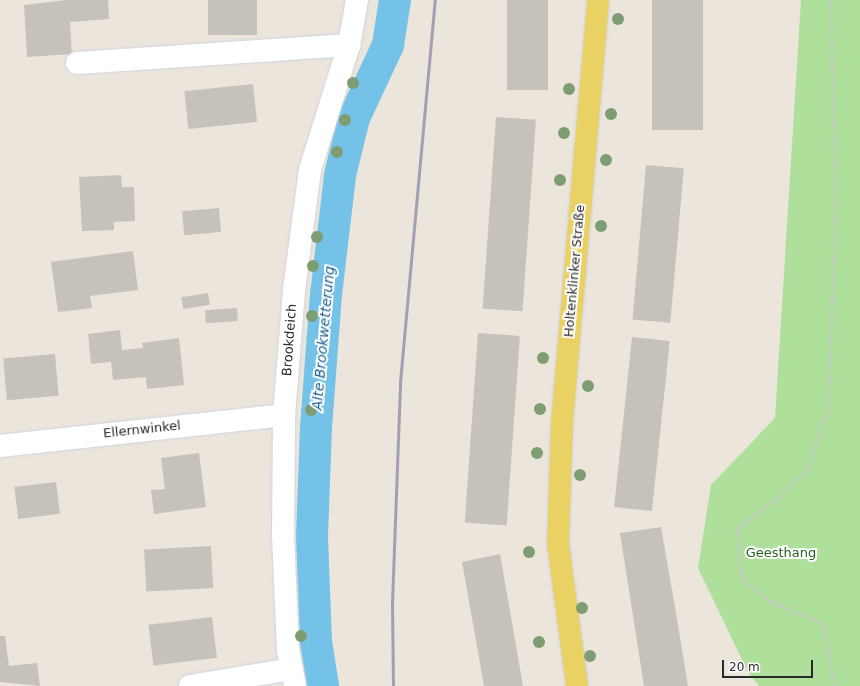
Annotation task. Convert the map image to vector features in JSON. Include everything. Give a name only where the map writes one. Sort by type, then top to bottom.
[{"type":"main road","name":"Holtenklinker Straße","points":[[577,686],[558,543],[562,422],[598,0]]},
{"type":"street","name":"Brookdeich","points":[[293,678],[283,536],[284,415],[294,290],[310,170],[349,45],[357,0]]},
{"type":"street","points":[[77,63],[349,45]]},
{"type":"street","name":"Ellernwinkel","points":[[0,446],[284,415]]},
{"type":"street","points":[[190,686],[293,678]]},
{"type":"path","points":[[831,0],[837,206],[828,412],[807,470],[777,499],[738,528],[742,578],[771,602],[823,623],[834,686]]},
{"type":"green space","name":"Geesthang","points":[[801,0],[860,0],[860,686],[759,686],[748,672],[698,568],[711,485],[775,418]]},
{"type":"building","points":[[67,0],[108,0],[109,19],[70,22],[72,54],[27,57],[24,5]]},
{"type":"building","points":[[208,0],[257,0],[257,35],[208,35]]},
{"type":"building","points":[[507,0],[548,0],[548,90],[507,90]]},
{"type":"building","points":[[652,0],[703,0],[703,130],[652,130]]},
{"type":"building","points":[[253,84],[257,122],[188,129],[184,91]]},
{"type":"building","points":[[496,117],[536,120],[523,311],[483,309]]},
{"type":"building","points":[[646,165],[684,168],[670,323],[632,319]]},
{"type":"building","points":[[121,175],[122,187],[134,187],[135,221],[114,222],[114,230],[82,231],[79,177]]},
{"type":"building","points":[[219,208],[221,232],[184,235],[182,211]]},
{"type":"building","points":[[133,251],[138,290],[90,296],[92,308],[58,312],[51,262]]},
{"type":"building","points":[[208,293],[210,305],[183,309],[181,297]]},
{"type":"building","points":[[237,308],[238,321],[206,323],[205,310]]},
{"type":"building","points":[[120,330],[122,350],[143,348],[142,343],[179,338],[184,385],[147,389],[146,377],[113,380],[111,362],[91,364],[88,334]]},
{"type":"building","points":[[478,333],[520,336],[507,525],[465,523]]},
{"type":"building","points":[[632,337],[670,341],[652,511],[614,507]]},
{"type":"building","points":[[55,354],[59,396],[7,400],[3,359]]},
{"type":"building","points":[[199,453],[206,507],[154,514],[151,490],[165,489],[161,458]]},
{"type":"building","points":[[56,482],[60,514],[18,519],[14,487]]},
{"type":"building","points":[[661,527],[688,686],[644,686],[620,533]]},
{"type":"building","points":[[211,546],[213,588],[146,591],[144,550]]},
{"type":"building","points":[[500,554],[523,686],[484,686],[462,562]]},
{"type":"building","points":[[212,617],[217,658],[153,665],[148,625]]},
{"type":"building","points":[[0,636],[5,636],[9,666],[37,663],[40,686],[0,682]]},
{"type":"waterway","name":"Alte Brookwetterung","points":[[323,686],[316,642],[312,536],[316,427],[326,295],[340,175],[354,118],[388,45],[395,0]]},
{"type":"railway","points":[[393,686],[392,603],[400,382],[435,0]]}]
